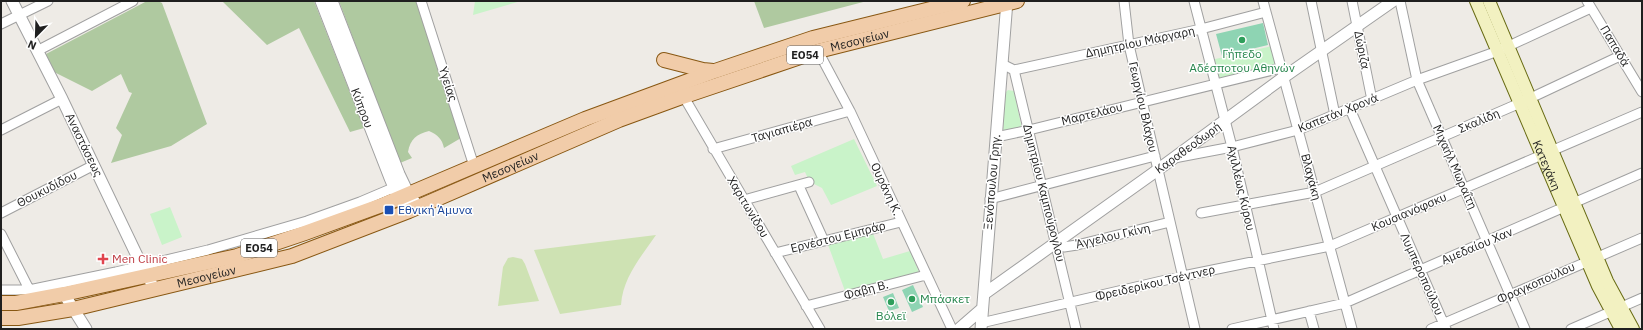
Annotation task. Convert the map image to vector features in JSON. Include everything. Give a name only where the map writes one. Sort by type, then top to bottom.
[{"type":"main road","name":"Μεσογείων","points":[[1,318],[18,318],[73,310],[292,256],[414,209],[619,120],[715,71],[813,38],[962,1]]},
{"type":"main road","name":"Κατεχάκη","points":[[1476,1],[1503,49],[1593,258],[1598,286],[1633,329]]},
{"type":"main road","name":"Κατεχάκη","points":[[1489,1],[1503,49]]},
{"type":"main road","name":"Μεσογείων","points":[[1,303],[32,295],[64,294],[108,284],[144,271],[237,256],[305,233],[401,191],[474,166],[585,119],[680,90],[818,51],[1004,3]]},
{"type":"main road","points":[[664,60],[703,70],[715,71]]},
{"type":"main road","points":[[439,209],[464,187]]},
{"type":"main road","points":[[108,284],[116,272]]},
{"type":"main road","name":"Κατεχάκη","points":[[1616,310],[1621,329]]},
{"type":"street","name":"Αναστάσεως","points":[[12,1],[62,99],[144,271],[155,290]]},
{"type":"street","points":[[1,24],[48,1]]},
{"type":"street","points":[[37,51],[133,1]]},
{"type":"street","name":"Κύπρου","points":[[321,1],[401,191],[414,209]]},
{"type":"street","name":"Κύπρου","points":[[332,1],[401,191]]},
{"type":"street","name":"Υγείας","points":[[421,1],[474,166]]},
{"type":"street","name":"Γεωργίου Βλάχου","points":[[1124,1],[1129,45],[1195,329]]},
{"type":"street","name":"Αχιλλέως Κύρου","points":[[1194,1],[1214,84],[1232,147],[1273,324]]},
{"type":"street","name":"Βλαχάκη","points":[[1263,1],[1352,329]]},
{"type":"street","points":[[1311,1],[1335,115]]},
{"type":"street","name":"Δώριζα","points":[[1352,1],[1372,100]]},
{"type":"street","name":"Καραθεοδωρή","points":[[984,294],[1225,121],[1282,72],[1322,52],[1393,1]]},
{"type":"street","name":"Μιχαήλ Μωραΐτη","points":[[1400,1],[1418,80],[1525,329]]},
{"type":"street","name":"Ξενόπουλου Γρηγ.","points":[[981,326],[1004,36],[1004,3]]},
{"type":"street","name":"Καπετάν Χρονά","points":[[1173,158],[1232,147],[1298,130],[1418,80],[1503,49],[1589,4]]},
{"type":"street","name":"Παπαδά","points":[[1589,4],[1642,92]]},
{"type":"street","name":"Δημητρίου Μάργαρη","points":[[1014,70],[1201,29],[1266,12]]},
{"type":"street","name":"Ουράνη Κ.","points":[[818,51],[850,111],[952,329]]},
{"type":"street","name":"Σκαλίδη","points":[[1315,192],[1525,101],[1620,56]]},
{"type":"street","points":[[1002,64],[1014,70]]},
{"type":"street","name":"Δημητρίου Καμπούρογλου","points":[[1014,70],[1076,329]]},
{"type":"street","name":"Μαρτελάου","points":[[996,137],[1214,84],[1282,72]]},
{"type":"street","name":"Χαριτωνίδου","points":[[680,90],[713,149],[820,329]]},
{"type":"street","points":[[1,130],[62,99]]},
{"type":"street","name":"Λυμπεροπούλου","points":[[1350,109],[1445,326]]},
{"type":"street","name":"Ταγιαπιέρα","points":[[713,149],[850,111]]},
{"type":"street","name":"Κουσιανόφσκυ","points":[[1330,246],[1642,112]]},
{"type":"street","points":[[990,199],[1155,156]]},
{"type":"street","name":"Θουκυδίδου","points":[[1,213],[94,165]]},
{"type":"street","name":"Αμεδαίου Χαν","points":[[1232,329],[1273,324],[1309,311],[1345,303],[1642,173]]},
{"type":"street","points":[[744,200],[809,182]]},
{"type":"street","points":[[799,186],[824,241]]},
{"type":"street","points":[[1201,212],[1315,192]]},
{"type":"street","name":"Ερνέστου Εμπράρ","points":[[775,253],[901,222]]},
{"type":"street","name":"Άγγελου Γκίνη","points":[[1056,243],[1064,247],[1077,245],[1170,222]]},
{"type":"street","points":[[1,234],[32,295]]},
{"type":"street","name":"Φραγκοπούλου","points":[[1431,329],[1445,326],[1510,295],[1642,238]]},
{"type":"street","name":"Φρειδερίκου Τσέντνερ","points":[[981,326],[1070,302],[1182,276],[1330,246]]},
{"type":"street","name":"Μεσογείων","points":[[1,290],[32,295],[116,272],[144,271]]},
{"type":"street","name":"Φαβη Β.","points":[[806,306],[926,275]]},
{"type":"street","points":[[64,294],[86,329]]},
{"type":"street","points":[[1571,329],[1642,298]]},
{"type":"street","points":[[959,329],[982,309]]},
{"type":"street","points":[[1309,311],[1314,329]]},
{"type":"green space","points":[[147,1],[158,1],[162,3],[207,124],[171,146],[111,163],[122,135],[116,128],[132,93],[129,92],[121,74],[92,91],[50,70],[46,54]]},
{"type":"green space","points":[[222,1],[314,1],[364,128],[350,132],[299,28],[267,45]]},
{"type":"green space","points":[[339,1],[416,1],[461,138],[444,148],[441,140],[435,134],[429,131],[421,134],[412,140],[410,144],[408,152],[412,158],[400,163]]},
{"type":"green space","points":[[475,1],[521,1],[473,15]]},
{"type":"green space","points":[[754,1],[867,1],[764,28]]},
{"type":"green space","name":"Γήπεδο Αδέσποτου Αθηνών","points":[[1263,23],[1268,45],[1222,56],[1216,34]]},
{"type":"green space","points":[[1272,46],[1277,65],[1216,79],[1211,60]]},
{"type":"green space","points":[[1008,90],[1014,91],[1022,129],[1003,132],[1005,93]]},
{"type":"green space","points":[[854,139],[877,186],[831,205],[822,188],[814,184],[811,185],[805,172],[795,175],[791,166]]},
{"type":"green space","points":[[170,207],[182,237],[162,245],[150,214]]},
{"type":"green space","points":[[872,231],[883,259],[910,251],[919,272],[845,291],[827,242]]},
{"type":"green space","points":[[656,235],[629,276],[622,295],[621,305],[560,314],[534,250]]},
{"type":"green space","points":[[513,257],[522,259],[525,264],[539,301],[498,306],[503,267],[508,258]]},
{"type":"green space","name":"Μπάσκετ","points":[[913,285],[923,307],[912,312],[902,290]]},
{"type":"green space","name":"Βόλεϊ","points":[[893,293],[899,308],[889,311],[883,297]]},
{"type":"place","name":"Γήπεδο Αδέσποτου Αθηνών","points":[[1242,40]]},
{"type":"place","name":"Εθνική Άμυνα","points":[[389,210]]},
{"type":"place","name":"Men Clinic","points":[[103,259]]},
{"type":"place","name":"Μπάσκετ","points":[[912,299]]},
{"type":"place","name":"Βόλεϊ","points":[[891,302]]}]
